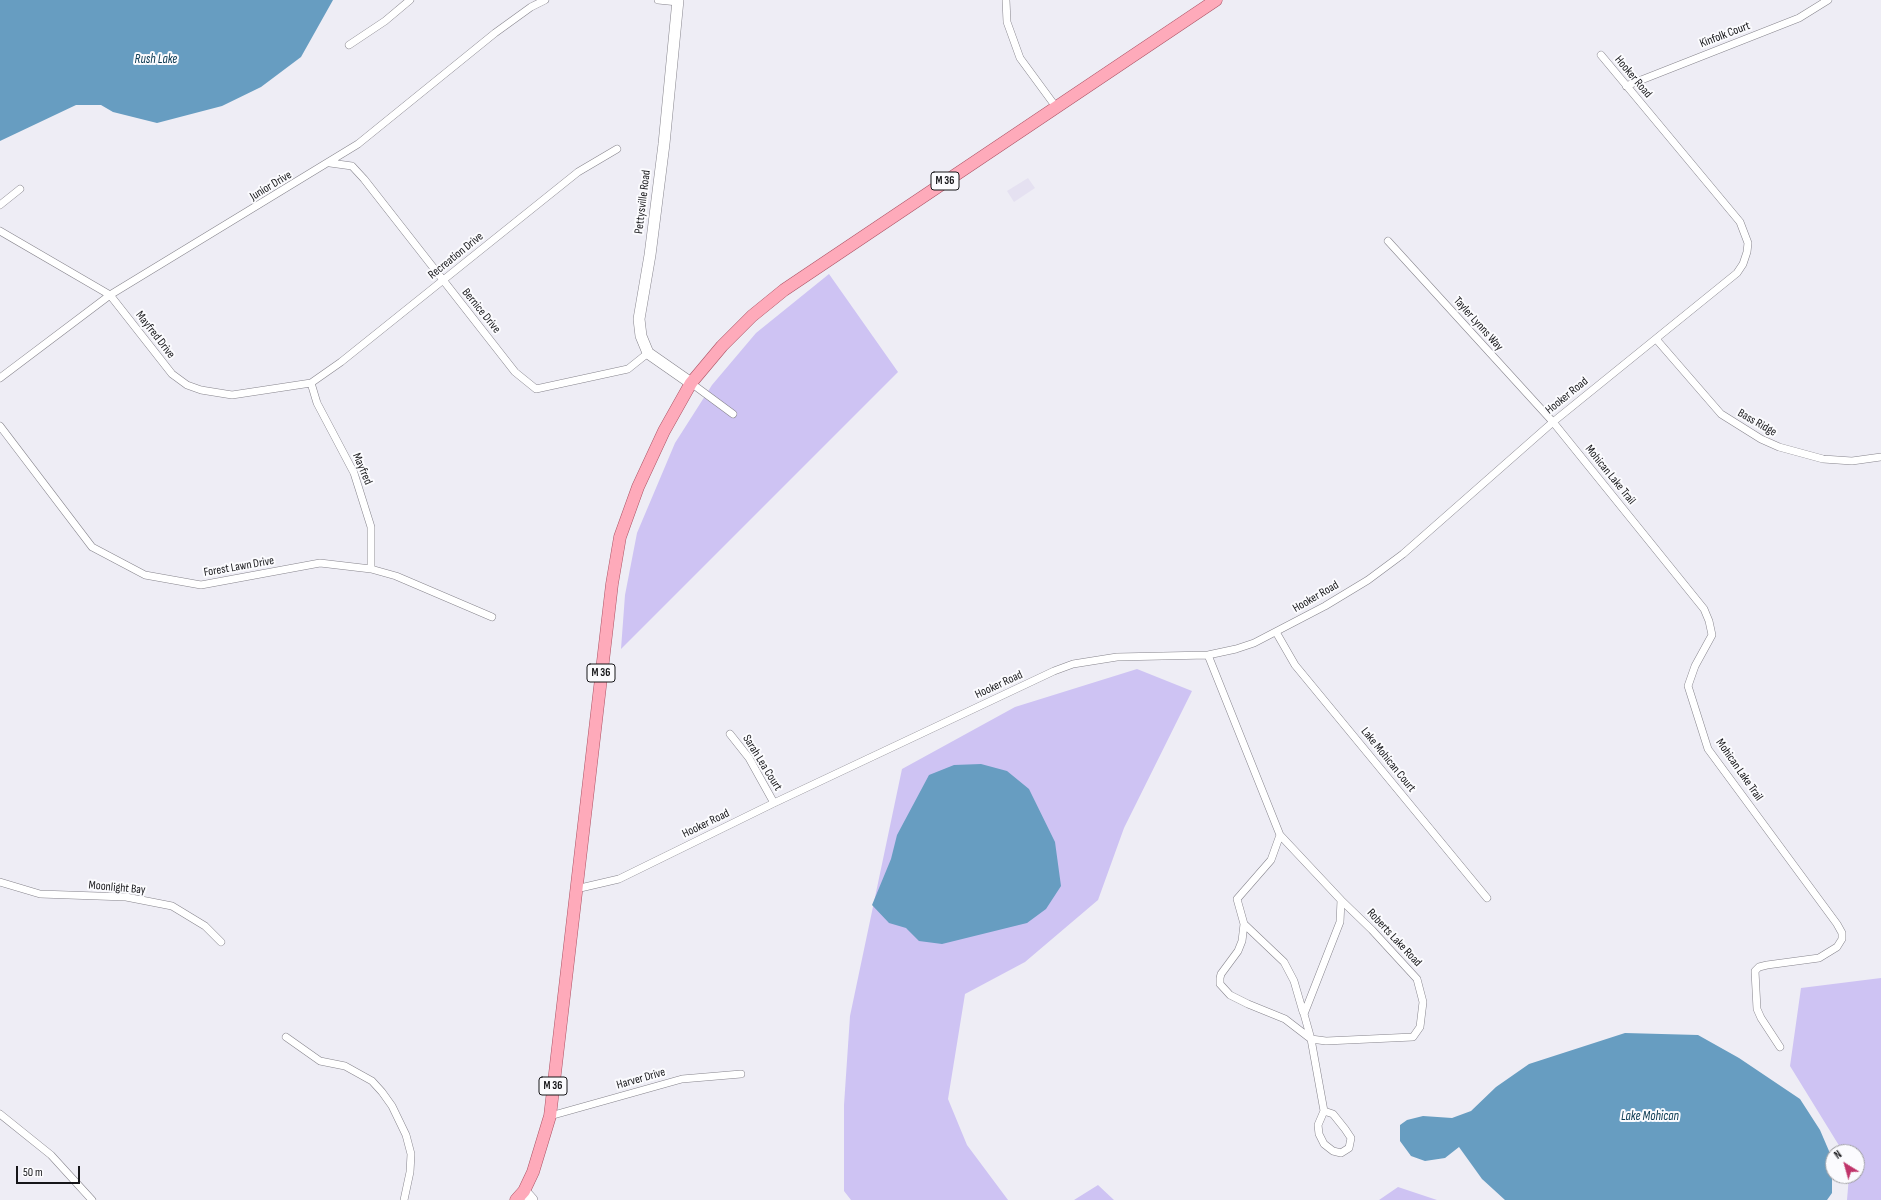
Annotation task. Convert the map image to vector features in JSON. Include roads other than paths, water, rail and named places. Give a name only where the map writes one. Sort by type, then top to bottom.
[{"type":"main road","name":"M 36","points":[[516,1200],[528,1195],[550,1116],[612,584],[620,537],[638,487],[664,431],[691,382],[727,341],[752,316],[784,290],[1216,0]]},
{"type":"main road","name":"Pettysville Road","points":[[648,353],[641,336],[639,319],[650,255],[663,152],[678,1]]},
{"type":"main road","points":[[648,353],[691,382]]},
{"type":"street","points":[[349,45],[385,21],[410,0]]},
{"type":"street","name":"Junior Drive","points":[[0,378],[110,295],[330,163],[358,144],[495,33],[531,7],[544,0]]},
{"type":"street","points":[[658,0],[678,1]]},
{"type":"street","points":[[1006,0],[1007,22],[1020,58],[1056,107]]},
{"type":"street","name":"Kinfolk Court","points":[[1626,86],[1799,18],[1816,9],[1828,0]]},
{"type":"street","name":"Hooker Road","points":[[576,890],[619,879],[774,803],[1054,671],[1073,664],[1117,657],[1208,655],[1236,649],[1276,632],[1368,580],[1403,554],[1553,422],[1737,273],[1747,252],[1748,243],[1740,222],[1601,55]]},
{"type":"street","name":"Recreation Drive","points":[[311,383],[341,362],[578,172],[617,149]]},
{"type":"street","name":"Bernice Drive","points":[[330,163],[352,166],[364,179],[515,372],[536,389],[628,369],[648,353]]},
{"type":"street","points":[[0,205],[20,189]]},
{"type":"street","name":"Mayfred Drive","points":[[0,231],[110,295],[172,374],[187,385],[201,390],[232,396],[311,383]]},
{"type":"street","name":"Tayler Lynns Way","points":[[1388,241],[1553,422]]},
{"type":"street","name":"Bass Ridge","points":[[1656,338],[1721,414],[1761,439],[1779,447],[1823,459],[1852,461],[1881,457]]},
{"type":"street","points":[[691,382],[733,414]]},
{"type":"street","name":"Mayfred","points":[[311,383],[317,403],[354,473],[371,527],[371,569]]},
{"type":"street","name":"Mohican Lake Trail","points":[[1553,422],[1704,609],[1709,621],[1712,635],[1694,666],[1688,686],[1708,749],[1837,924],[1842,933],[1842,939],[1837,947],[1819,958],[1767,965],[1759,967],[1755,971],[1757,1009],[1761,1018],[1780,1047]]},
{"type":"street","name":"Forest Lawn Drive","points":[[0,426],[92,547],[145,575],[201,585],[320,563],[371,569],[396,576],[492,616]]},
{"type":"street","name":"Lake Mohican Court","points":[[1276,632],[1296,665],[1487,898]]},
{"type":"street","name":"Roberts Lake Road","points":[[1208,655],[1280,835],[1417,979],[1423,1002],[1420,1027],[1416,1034],[1410,1037],[1326,1041],[1311,1039]]},
{"type":"street","name":"Sarah Lea Court","points":[[730,734],[749,758],[774,803]]},
{"type":"street","points":[[1280,835],[1271,860],[1237,899],[1244,924],[1242,941],[1232,960],[1221,974],[1220,984],[1230,994],[1241,1001],[1285,1019],[1311,1039]]},
{"type":"street","name":"Moonlight Bay","points":[[0,882],[40,894],[126,897],[172,906],[205,926],[221,942]]},
{"type":"street","points":[[1304,1014],[1340,922],[1341,900]]},
{"type":"street","points":[[1244,924],[1284,962],[1294,981],[1311,1039],[1324,1110],[1318,1125],[1319,1134],[1324,1144],[1333,1152],[1342,1153],[1349,1148],[1351,1138],[1346,1129],[1333,1114],[1324,1110]]},
{"type":"street","points":[[286,1037],[320,1061],[345,1066],[372,1081],[382,1092],[392,1106],[406,1135],[411,1154],[410,1172],[404,1200]]},
{"type":"street","name":"Harver Drive","points":[[550,1116],[682,1079],[741,1074]]},
{"type":"street","points":[[0,1114],[51,1155],[92,1200]]},
{"type":"water","name":"Rush Lake","points":[[0,0],[333,0],[301,57],[261,87],[222,106],[157,123],[113,112],[101,105],[76,105],[0,141]]},
{"type":"water","points":[[981,764],[1007,771],[1029,789],[1055,842],[1061,886],[1046,909],[1027,923],[942,944],[919,941],[906,928],[889,923],[872,905],[891,859],[897,835],[929,775],[954,765]]},
{"type":"water","name":"Lake Mohican","points":[[1625,1033],[1698,1035],[1739,1058],[1800,1099],[1820,1130],[1826,1144],[1825,1184],[1832,1184],[1832,1193],[1827,1200],[1505,1200],[1482,1179],[1459,1147],[1445,1158],[1425,1161],[1411,1156],[1400,1141],[1400,1125],[1407,1120],[1423,1116],[1452,1118],[1471,1111],[1496,1087],[1529,1064]]}]
